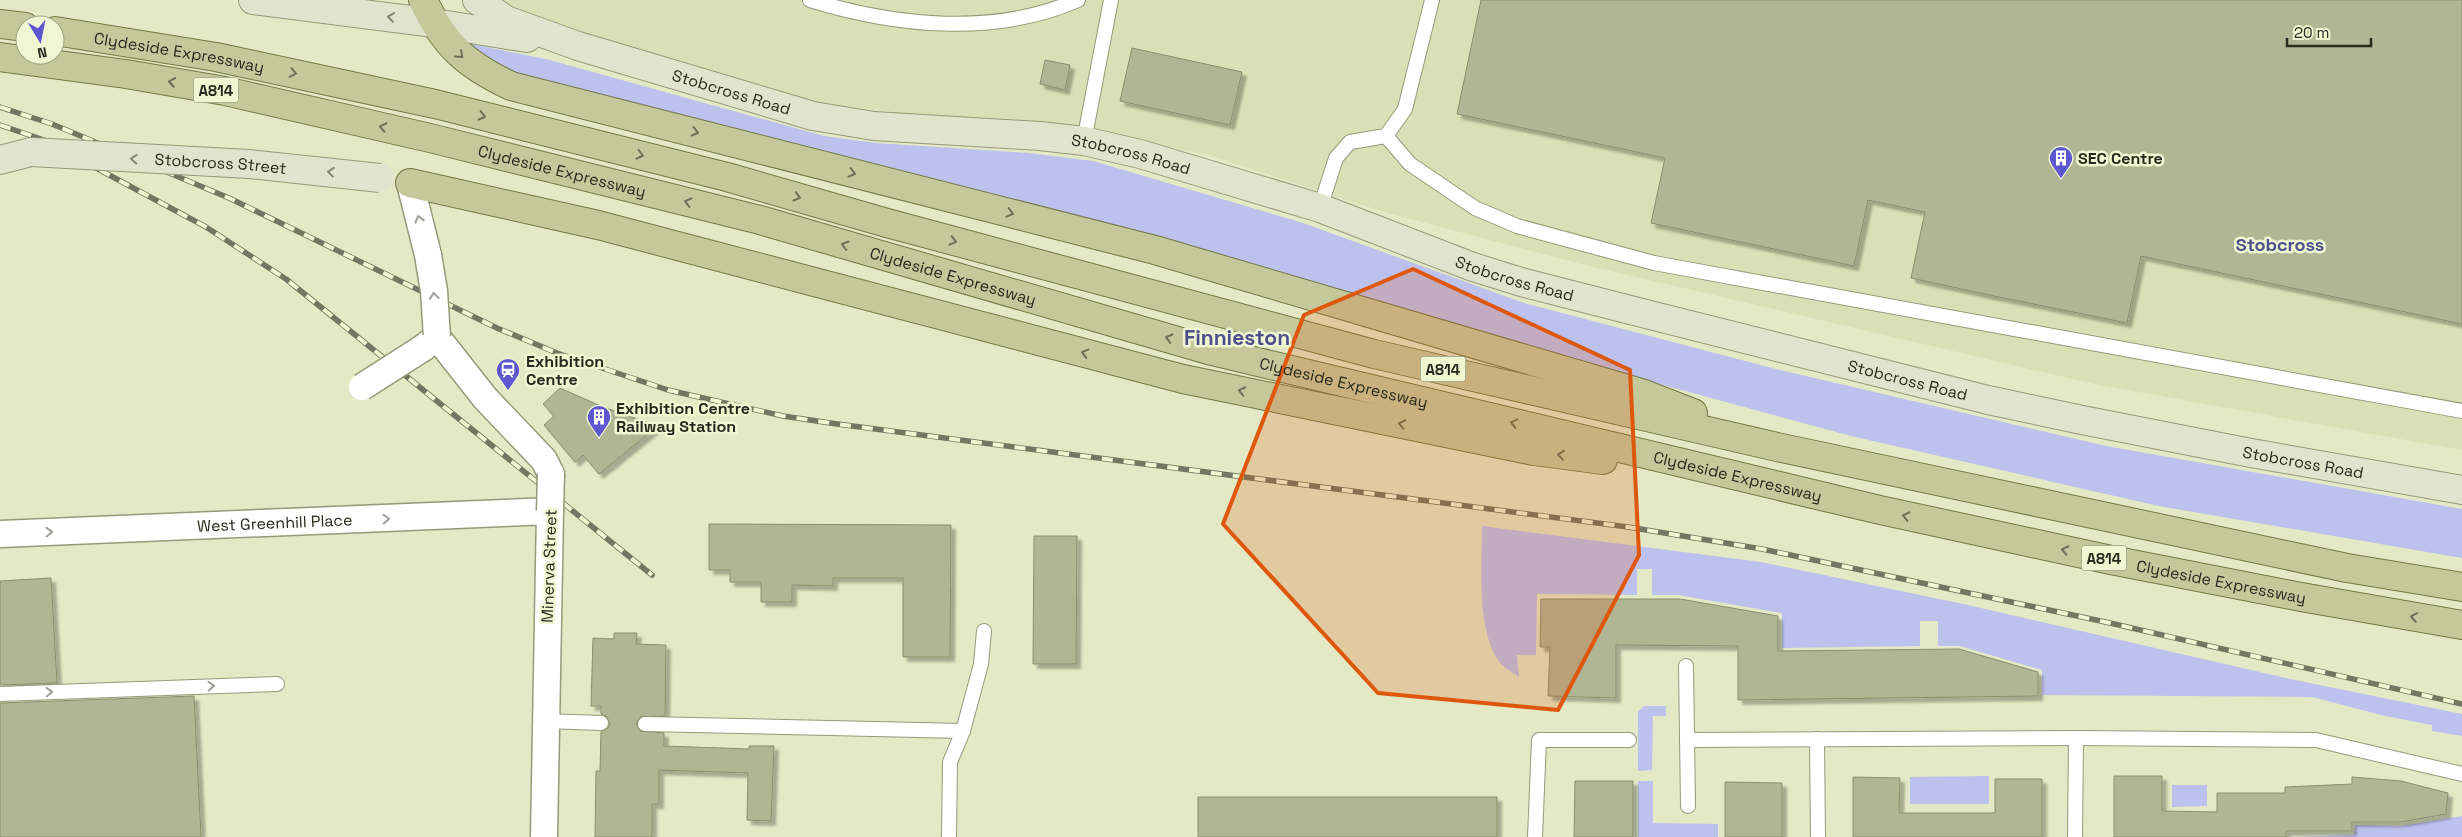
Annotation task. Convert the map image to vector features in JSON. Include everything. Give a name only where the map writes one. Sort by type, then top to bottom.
[{"type":"main road","points":[[429,12],[457,53],[486,74],[511,86],[1155,250],[1644,394],[1777,447]]},
{"type":"main road","points":[[0,24],[15,26]]},
{"type":"main road","name":"Clydeside Expressway","points":[[65,33],[216,57],[435,104],[727,177],[887,223],[1374,354],[1777,447],[2347,568],[2462,587]]},
{"type":"main road","name":"Clydeside Expressway","points":[[0,57],[126,74],[226,91],[430,138],[760,220],[1212,351],[1748,479],[2111,560],[2301,597],[2462,625]]},
{"type":"main road","points":[[410,183],[598,225],[1184,379],[1534,452],[1748,479]]},
{"type":"street","name":"Stobcross Road","points":[[253,0],[429,12],[578,46]]},
{"type":"street","name":"Stobcross Road","points":[[477,0],[506,20],[578,46],[813,116],[874,126],[1040,136],[1084,141],[1140,154],[1320,208],[1464,263],[1521,282],[1979,397],[2158,436],[2462,490]]},
{"type":"street","name":"Stobcross Street","points":[[0,148],[31,152],[249,164],[410,183]]},
{"type":"street","name":"Stobcross Street","points":[[0,160],[31,152]]},
{"type":"street","points":[[360,388],[430,343],[434,291],[428,255],[410,183]]},
{"type":"street","name":"Minerva Street","points":[[430,343],[544,460],[551,474],[538,511],[548,554],[544,837]]},
{"type":"street","name":"West Greenhill Place","points":[[0,534],[443,517],[538,511]]},
{"type":"lane","points":[[810,0],[848,12],[896,21],[948,24],[993,22],[1025,16],[1078,0]]},
{"type":"lane","points":[[1084,141],[1111,0]]},
{"type":"lane","points":[[1320,208],[1336,158],[1350,142],[1386,136],[1405,109],[1432,0]]},
{"type":"lane","points":[[1386,136],[1410,164],[1474,208],[1517,226],[1654,263],[2462,411]]},
{"type":"lane","points":[[949,837],[950,762],[963,731],[981,664],[984,631]]},
{"type":"lane","points":[[1686,666],[1688,806]]},
{"type":"lane","points":[[0,694],[276,684]]},
{"type":"lane","points":[[545,722],[601,723]]},
{"type":"lane","points":[[645,724],[963,731]]},
{"type":"lane","points":[[1687,740],[2076,738],[2316,740],[2462,774]]},
{"type":"lane","points":[[2075,837],[2076,738]]},
{"type":"lane","points":[[1817,739],[1818,837]]},
{"type":"lane","points":[[1534,837],[1539,740],[1630,740]]},
{"type":"highlighted area","points":[[1413,269],[1630,370],[1639,555],[1558,710],[1378,693],[1223,524],[1304,315]]},
{"type":"shaded area","points":[[496,0],[2462,0],[2462,450],[2094,384],[1585,265],[1384,212],[1212,156],[1072,126],[887,112],[824,103],[794,96],[542,20],[512,10]]},
{"type":"shaded area","points":[[466,43],[546,59],[824,136],[876,143],[1029,153],[1093,161],[1303,223],[1524,303],[1772,368],[2106,446],[2462,509],[2462,558],[2159,506],[1851,436],[502,70]]},
{"type":"shaded area","points":[[1482,526],[1761,562],[1968,605],[2295,680],[2462,714],[2462,736],[2432,731],[2432,725],[2385,716],[2312,697],[2042,695],[2042,670],[1960,646],[1938,646],[1938,621],[1920,621],[1920,646],[1782,648],[1782,613],[1678,595],[1652,595],[1652,569],[1637,569],[1637,595],[1537,594],[1536,655],[1517,655],[1519,677],[1500,663],[1491,646],[1486,630],[1481,577]]},
{"type":"shaded area","points":[[1644,706],[1666,706],[1666,716],[1653,716],[1652,770],[1638,771],[1638,712]]},
{"type":"shaded area","points":[[1989,776],[1989,804],[1910,804],[1910,777]]},
{"type":"shaded area","points":[[1638,781],[1653,781],[1653,823],[1718,824],[1718,837],[1638,837]]},
{"type":"shaded area","points":[[2172,785],[2207,785],[2207,806],[2172,807]]},
{"type":"shaded area","points":[[2462,816],[2462,837],[2290,837],[2354,835],[2355,825],[2401,826]]},
{"type":"building","name":"SEC Centre","points":[[1481,0],[2462,0],[2462,324],[2141,256],[2127,323],[1994,296],[1911,278],[1925,212],[1868,200],[1854,266],[1651,223],[1665,158],[1457,114]]},
{"type":"building","points":[[1132,48],[1242,72],[1230,125],[1120,101]]},
{"type":"building","points":[[1045,60],[1070,65],[1065,90],[1040,84]]},
{"type":"building","name":"Exhibition Centre Railway Station","points":[[560,388],[603,407],[658,426],[599,474],[583,455],[575,462],[544,425],[554,416],[543,404]]},
{"type":"building","points":[[709,524],[951,525],[950,657],[903,657],[903,578],[833,578],[833,586],[792,585],[792,602],[761,602],[761,582],[730,582],[730,570],[709,570]]},
{"type":"building","points":[[1034,536],[1077,536],[1076,664],[1033,664]]},
{"type":"building","points":[[51,578],[57,683],[0,685],[0,581]]},
{"type":"building","points":[[1541,599],[1680,599],[1778,616],[1778,651],[1959,649],[2038,672],[2038,696],[1738,700],[1738,646],[1616,645],[1616,698],[1548,696],[1550,647],[1540,647]]},
{"type":"building","points":[[614,633],[637,633],[636,644],[666,645],[665,716],[640,717],[636,724],[640,731],[664,733],[664,746],[749,749],[749,746],[774,746],[771,821],[747,820],[748,773],[659,770],[659,804],[652,804],[652,837],[595,837],[596,771],[600,771],[601,732],[608,728],[610,723],[606,716],[601,714],[601,706],[591,706],[593,638],[614,639]]},
{"type":"building","points":[[194,696],[201,837],[0,837],[0,703]]},
{"type":"building","points":[[2114,776],[2162,776],[2162,811],[2217,812],[2217,793],[2285,793],[2285,787],[2352,784],[2352,777],[2401,781],[2448,793],[2446,814],[2401,822],[2352,822],[2352,831],[2286,831],[2286,837],[2114,837]]},
{"type":"building","points":[[1853,777],[1900,778],[1899,813],[1995,813],[1995,779],[2042,779],[2042,837],[1853,837]]},
{"type":"building","points":[[1575,781],[1633,781],[1633,837],[1574,837]]},
{"type":"building","points":[[1725,782],[1782,783],[1782,837],[1725,837]]},
{"type":"building","points":[[1198,797],[1497,797],[1497,837],[1198,837]]},
{"type":"railway","points":[[0,107],[52,124],[229,198],[497,328],[557,353],[668,390],[783,416],[837,424],[1628,527],[1762,549],[2110,623],[2462,704]]},
{"type":"railway","points":[[0,125],[44,140],[206,227],[286,279],[652,575]]},
{"type":"place","name":"SEC Centre","points":[[2061,179]]},
{"type":"place","name":"Exhibition Centre","points":[[508,391]]},
{"type":"place","name":"Exhibition Centre Railway Station","points":[[599,438]]},
{"type":"district","name":"Stobcross","points":[[2280,244]]},
{"type":"district","name":"Finnieston","points":[[1237,337]]}]
